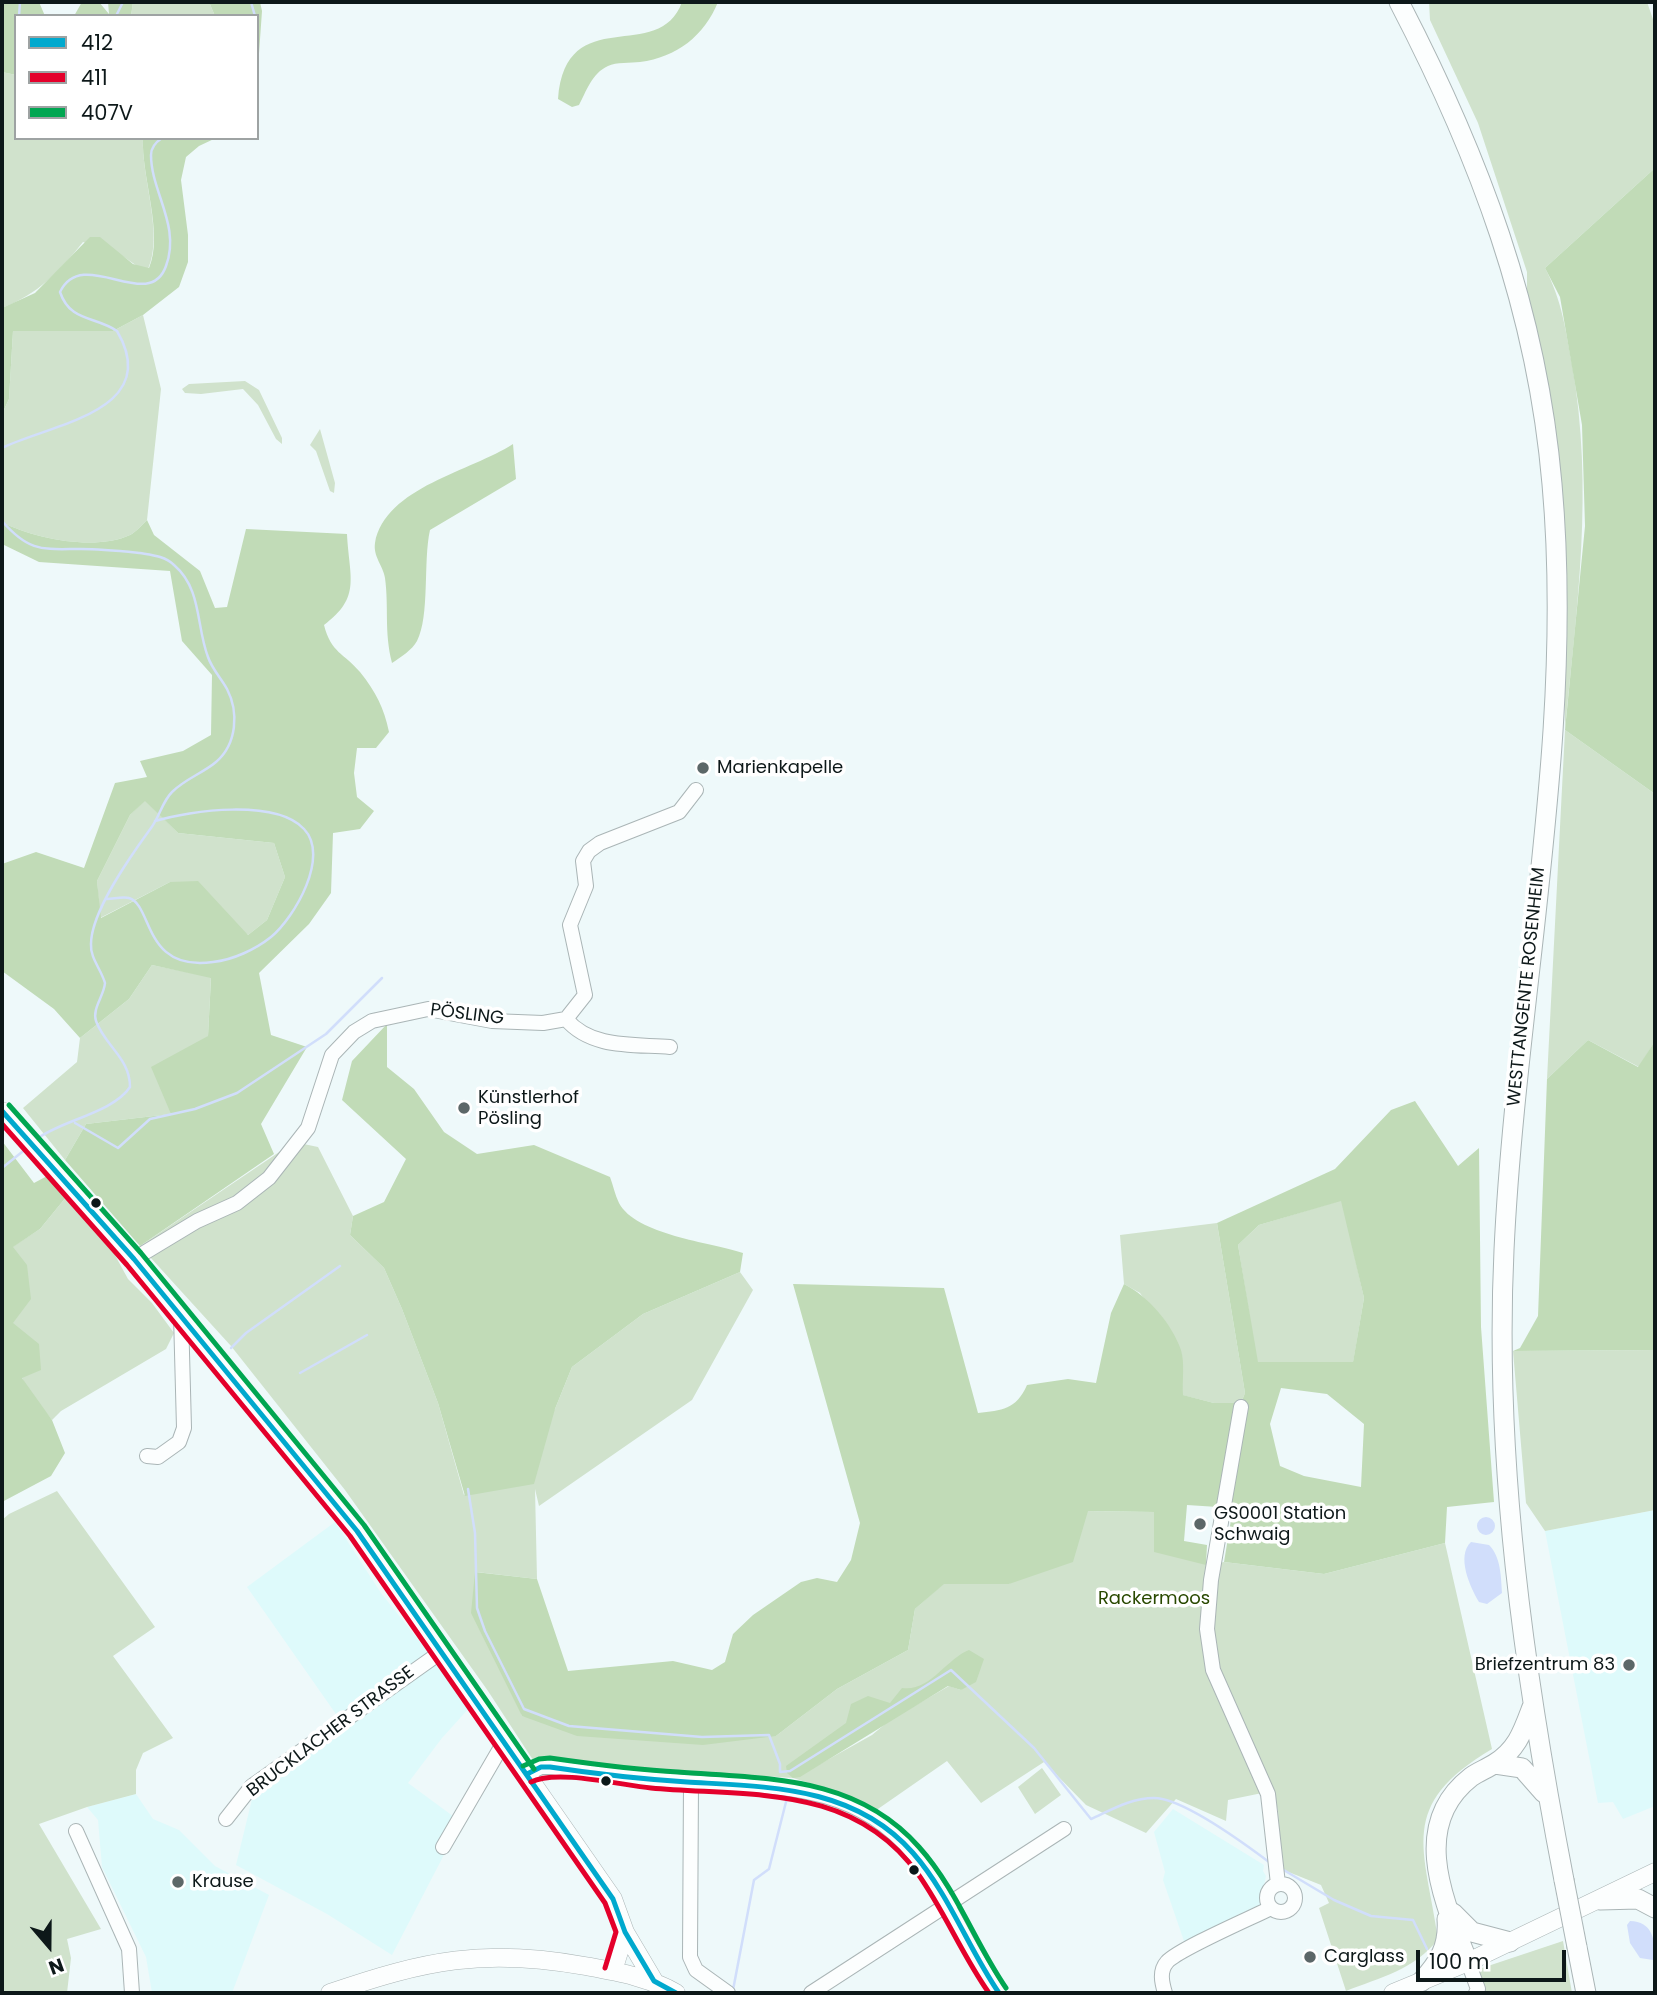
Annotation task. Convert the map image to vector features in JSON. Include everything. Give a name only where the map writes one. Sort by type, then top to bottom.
[{"type":"highway","name":"WESTTANGENTE ROSENHEIM","points":[[1399,2],[1462,130],[1499,229],[1517,288],[1538,380],[1555,516],[1557,608],[1552,709],[1512,1130],[1502,1341],[1503,1414],[1520,1626],[1548,1799],[1586,1993]]},
{"type":"highway","points":[[1468,1962],[1446,1904],[1434,1852],[1439,1821],[1457,1790],[1479,1771],[1495,1764],[1519,1742],[1533,1703]]},
{"type":"highway","points":[[1495,1764],[1513,1765],[1529,1773],[1548,1799]]},
{"type":"highway","points":[[1600,1900],[1638,1899],[1655,1908]]},
{"type":"highway","points":[[1446,1904],[1472,1932],[1510,1942]]},
{"type":"highway","points":[[1421,1982],[1440,1960],[1447,1943],[1446,1904]]},
{"type":"main road","points":[[7,1116],[134,1259],[357,1531],[613,1899],[625,1932],[654,1981]]},
{"type":"main road","points":[[1393,1993],[1468,1962],[1655,1872]]},
{"type":"main road","points":[[613,1971],[625,1932]]},
{"type":"main road","points":[[330,1993],[408,1969],[488,1955],[547,1959],[613,1971],[654,1981],[676,1993]]},
{"type":"street","points":[[670,1047],[606,1043],[577,1032],[566,1019],[585,995],[570,925],[586,886],[583,861],[589,851],[600,843],[678,811],[695,790]]},
{"type":"street","name":"PÖSLING","points":[[134,1259],[197,1221],[237,1203],[269,1178],[308,1128],[332,1055],[354,1032],[372,1021],[428,1009],[492,1021],[543,1023],[566,1019]]},
{"type":"street","points":[[147,1456],[158,1457],[179,1442],[184,1428],[181,1315]]},
{"type":"street","points":[[1241,1407],[1211,1580],[1207,1629],[1213,1670],[1268,1794],[1279,1884]]},
{"type":"street","name":"BRUCKLACHER STRASSE","points":[[226,1819],[252,1786],[441,1652]]},
{"type":"street","points":[[443,1847],[504,1742]]},
{"type":"street","points":[[527,1774],[541,1767],[550,1767],[607,1776],[804,1790],[829,1795],[855,1805],[900,1838],[951,1905],[985,1974],[999,1993]]},
{"type":"street","points":[[691,1783],[690,1957],[696,1970],[728,1993]]},
{"type":"street","points":[[811,1993],[951,1905],[1064,1829]]},
{"type":"street","points":[[76,1831],[111,1915],[129,1948],[132,1993]]},
{"type":"street","points":[[1165,1993],[1161,1979],[1166,1963],[1182,1951],[1271,1908],[1284,1912],[1294,1903],[1293,1891],[1287,1885],[1279,1884],[1268,1892],[1267,1900],[1271,1908]]},
{"type":"street","points":[[1468,1962],[1475,1977],[1476,1993]]},
{"type":"shaded area","points":[[1655,1510],[1655,1806],[1623,1819],[1613,1802],[1598,1803],[1545,1531]]},
{"type":"shaded area","points":[[1486,1517],[1492,1520],[1495,1526],[1492,1532],[1486,1535],[1480,1532],[1477,1526],[1480,1520]]},
{"type":"shaded area","points":[[335,1522],[381,1593],[471,1706],[442,1738],[408,1783],[461,1822],[392,1955],[327,1914],[236,1865],[253,1795],[345,1727],[247,1587]]},
{"type":"shaded area","points":[[1471,1542],[1489,1545],[1498,1561],[1502,1593],[1487,1604],[1479,1602],[1466,1572],[1465,1555]]},
{"type":"shaded area","points":[[136,1794],[153,1819],[179,1830],[215,1866],[269,1895],[232,1993],[152,1993],[146,1957],[102,1867],[98,1820],[87,1807]]},
{"type":"shaded area","points":[[1173,1809],[1264,1865],[1266,1876],[1259,1908],[1185,1944],[1163,1880],[1165,1872],[1154,1832]]},
{"type":"shaded area","points":[[1630,1921],[1643,1924],[1651,1933],[1653,1960],[1640,1958],[1630,1943],[1627,1925]]},
{"type":"green space","points":[[2,2],[39,2],[44,14],[14,14],[14,75],[2,72]]},
{"type":"green space","points":[[82,2],[99,2],[109,14],[75,14]]},
{"type":"green space","points":[[108,2],[133,2],[131,14],[109,14]]},
{"type":"green space","points":[[133,2],[209,2],[214,14],[131,14]]},
{"type":"green space","points":[[209,2],[260,2],[262,11],[259,54],[259,14],[214,14]]},
{"type":"green space","points":[[682,2],[718,2],[697,35],[677,50],[653,59],[615,64],[602,69],[579,105],[572,107],[558,99],[565,69],[578,51],[595,42],[654,30],[670,20]]},
{"type":"green space","points":[[1429,2],[1647,2],[1655,25],[1655,168],[1545,268],[1559,303],[1567,338],[1579,411],[1582,457],[1581,547],[1565,730],[1562,548],[1527,293],[1527,272],[1478,123],[1430,20]]},
{"type":"green space","points":[[2,72],[14,75],[14,140],[143,140],[154,239],[148,269],[140,268],[124,257],[83,242],[47,281],[2,308]]},
{"type":"green space","points":[[143,140],[212,140],[186,157],[181,180],[188,235],[188,262],[179,287],[143,315],[113,331],[13,331],[9,399],[2,414],[2,308],[35,293],[90,237],[100,237],[133,264],[149,268],[154,239]]},
{"type":"green space","points":[[1655,168],[1655,794],[1565,730],[1585,526],[1582,425],[1560,297],[1545,268]]},
{"type":"green space","points":[[143,315],[161,389],[147,520],[130,535],[100,542],[48,538],[2,522],[2,414],[9,399],[13,331],[113,331]]},
{"type":"green space","points":[[245,381],[259,390],[282,438],[282,444],[276,439],[258,405],[243,389],[201,394],[185,393],[182,389],[189,384]]},
{"type":"green space","points":[[320,429],[335,483],[334,493],[330,491],[316,451],[310,445]]},
{"type":"green space","points":[[513,444],[516,479],[430,530],[421,630],[412,647],[392,663],[385,578],[375,548],[382,524],[395,508],[412,494]]},
{"type":"green space","points":[[147,520],[154,535],[200,571],[215,608],[227,607],[246,529],[347,534],[351,574],[349,595],[336,615],[324,625],[334,647],[360,672],[375,693],[389,732],[376,748],[357,748],[354,773],[357,797],[374,811],[360,829],[333,833],[331,893],[309,924],[259,973],[271,1035],[307,1047],[261,1124],[274,1154],[140,1246],[65,1160],[86,1124],[171,1114],[151,1067],[208,1036],[211,978],[152,965],[129,999],[80,1038],[54,1009],[2,971],[2,864],[36,852],[84,868],[115,783],[147,777],[140,761],[183,751],[211,735],[212,675],[182,641],[170,571],[39,562],[2,544],[2,522],[48,538],[100,542],[132,534]],"holes":[[[145,801],[178,833],[274,843],[285,877],[267,920],[248,935],[198,881],[170,882],[101,918],[97,881],[130,815]]]},
{"type":"green space","points":[[1565,730],[1655,794],[1655,1041],[1639,1067],[1588,1040],[1547,1079]]},
{"type":"green space","points":[[145,800],[178,833],[274,843],[285,877],[267,920],[248,935],[170,882],[100,918],[97,881],[130,815]]},
{"type":"green space","points":[[152,965],[211,977],[208,1036],[171,1114],[86,1124],[65,1160],[23,1108],[77,1062],[80,1038],[129,999]]},
{"type":"green space","points":[[387,1024],[387,1067],[414,1089],[444,1132],[477,1154],[534,1145],[610,1177],[619,1203],[641,1223],[675,1236],[743,1253],[740,1272],[643,1314],[572,1367],[555,1409],[534,1484],[465,1496],[438,1403],[384,1268],[350,1235],[353,1216],[384,1202],[406,1159],[342,1100],[352,1061]]},
{"type":"green space","points":[[1588,1040],[1638,1067],[1655,1041],[1655,1350],[1513,1351],[1520,1348],[1538,1316],[1547,1079]]},
{"type":"green space","points":[[1415,1101],[1458,1166],[1479,1148],[1481,1327],[1494,1502],[1447,1507],[1445,1543],[1324,1574],[1224,1562],[1233,1508],[1187,1505],[1184,1541],[1207,1545],[1206,1565],[1154,1552],[1154,1512],[1088,1511],[1073,1562],[1009,1584],[944,1584],[915,1609],[908,1650],[837,1689],[776,1736],[703,1745],[577,1736],[522,1716],[471,1613],[475,1572],[537,1579],[568,1671],[673,1661],[712,1670],[725,1662],[733,1634],[753,1615],[801,1582],[817,1578],[837,1582],[851,1560],[860,1523],[793,1284],[944,1288],[978,1413],[1013,1404],[1027,1385],[1068,1379],[1096,1383],[1111,1313],[1124,1284],[1150,1303],[1177,1340],[1183,1361],[1183,1395],[1214,1403],[1241,1403],[1245,1393],[1217,1223],[1335,1169],[1391,1110]],"holes":[[[1341,1201],[1364,1298],[1353,1362],[1258,1362],[1238,1245],[1259,1225]],[[1281,1388],[1327,1394],[1364,1424],[1361,1487],[1304,1476],[1280,1466],[1270,1424]]]},
{"type":"green space","points":[[2,1141],[34,1183],[49,1175],[67,1196],[40,1229],[13,1247],[27,1265],[31,1299],[13,1323],[39,1344],[41,1370],[22,1378],[52,1420],[65,1453],[51,1476],[2,1502]]},
{"type":"green space","name":"Rackermoos","points":[[294,1142],[318,1147],[353,1216],[350,1235],[384,1268],[402,1309],[438,1403],[464,1495],[555,1409],[572,1367],[643,1314],[740,1272],[753,1290],[692,1400],[539,1506],[535,1489],[537,1579],[476,1572],[522,1716],[776,1736],[837,1689],[908,1650],[915,1609],[944,1583],[1009,1584],[1087,1511],[1154,1512],[1206,1565],[1224,1562],[1324,1574],[1445,1543],[1492,1749],[1462,1770],[1441,1790],[1429,1810],[1424,1831],[1424,1853],[1438,1939],[1408,1965],[1346,1991],[1319,1908],[1329,1903],[1321,1885],[1281,1869],[1278,1810],[1272,1791],[1228,1800],[1226,1821],[1176,1799],[1146,1833],[1086,1805],[1044,1762],[981,1803],[947,1761],[875,1811],[835,1791],[793,1778],[533,1760],[488,1691],[345,1490],[231,1346],[140,1246]],"holes":[[[983,1660],[961,1690],[949,1686],[890,1720],[872,1735],[795,1778]]]},
{"type":"green space","points":[[67,1196],[110,1246],[128,1279],[152,1303],[174,1333],[166,1349],[61,1411],[52,1420],[28,1390],[17,1360],[13,1321],[12,1247],[40,1229]]},
{"type":"green space","points":[[1342,1200],[1364,1298],[1353,1363],[1257,1362],[1238,1245],[1259,1225]]},
{"type":"green space","points":[[1217,1223],[1245,1393],[1241,1403],[1214,1403],[1182,1395],[1181,1351],[1140,1293],[1124,1284],[1120,1235]]},
{"type":"green space","points":[[1655,1350],[1655,1510],[1545,1531],[1526,1503],[1513,1351]]},
{"type":"green space","points":[[57,1491],[155,1627],[113,1656],[173,1738],[143,1753],[136,1770],[136,1794],[39,1824],[101,1929],[67,1939],[71,1958],[67,1993],[2,1993],[2,1520]]},
{"type":"green space","points":[[969,1650],[984,1659],[976,1682],[961,1690],[948,1686],[800,1777],[793,1778],[787,1773],[786,1766],[846,1723],[851,1704],[868,1696],[890,1703],[902,1688],[921,1685]]},
{"type":"green space","points":[[1042,1768],[1061,1795],[1035,1814],[1018,1787]]},
{"type":"green space","points":[[1563,1941],[1572,1993],[1484,1993],[1479,1975],[1482,1968]]},
{"type":"waterway","points":[[19,14],[20,2]]},
{"type":"waterway","points":[[117,14],[123,2]]},
{"type":"waterway","points":[[251,2],[254,14]]},
{"type":"waterway","points":[[2,448],[72,422],[96,410],[114,397],[126,380],[128,358],[117,331],[77,314],[64,302],[60,292],[70,279],[84,275],[146,284],[158,279],[166,266],[170,251],[168,223],[152,169],[152,150],[160,140]]},
{"type":"waterway","points":[[2,521],[21,539],[38,547],[140,553],[158,556],[170,562],[183,575],[194,596],[204,645],[212,666],[231,698],[234,717],[232,737],[223,755],[211,766],[177,787],[166,800],[114,883],[93,931],[92,954],[105,983],[96,1011],[96,1021],[122,1060],[130,1087],[111,1104],[37,1139]]},
{"type":"waterway","points":[[107,899],[127,897],[137,903],[162,948],[174,957],[190,962],[228,959],[258,946],[280,928],[299,901],[311,870],[313,854],[311,841],[304,829],[291,820],[254,810],[232,810],[190,813],[155,821]]},
{"type":"waterway","points":[[75,1123],[118,1148],[150,1119],[195,1109],[237,1093],[326,1034],[382,978]]},
{"type":"waterway","points":[[2,1168],[27,1148]]},
{"type":"waterway","points":[[231,1348],[246,1333],[340,1266]]},
{"type":"waterway","points":[[300,1373],[367,1335]]},
{"type":"waterway","points":[[468,1489],[475,1533],[477,1608],[485,1631],[524,1709],[569,1726],[702,1737],[769,1735],[780,1764],[780,1772],[790,1771],[951,1670],[1034,1748],[1091,1819],[1137,1800],[1166,1800],[1213,1823],[1269,1862]]},
{"type":"waterway","points":[[733,1990],[754,1880],[769,1869],[787,1798]]},
{"type":"waterway","points":[[1282,1869],[1334,1900],[1371,1916],[1413,1920],[1427,1949]]},
{"type":"transit line","name":"407V","points":[[9,1105],[141,1253],[364,1525],[534,1769]]},
{"type":"transit line","name":"412","points":[[2,1111],[134,1259],[357,1531],[613,1899],[625,1932],[654,1981],[676,1993]]},
{"type":"transit line","name":"411","points":[[2,1124],[127,1265],[350,1536],[605,1903],[616,1932],[605,1968]]},
{"type":"transit line","name":"407V","points":[[523,1766],[539,1759],[550,1758],[630,1768],[776,1780],[838,1793],[867,1806],[894,1823],[932,1863],[1006,1988]]},
{"type":"transit line","name":"412","points":[[527,1774],[541,1767],[550,1767],[636,1778],[779,1789],[837,1802],[864,1814],[890,1831],[926,1869],[999,1993]]},
{"type":"transit line","name":"411","points":[[531,1782],[542,1778],[572,1777],[651,1788],[762,1795],[831,1809],[863,1823],[892,1845],[918,1874],[989,1993]]},
{"type":"place","name":"Marienkapelle","points":[[703,768]]},
{"type":"place","name":"Künstlerhof Pösling","points":[[464,1108]]},
{"type":"place","name":"GS0001 Station Schwaig","points":[[1200,1524]]},
{"type":"place","name":"Briefzentrum 83","points":[[1629,1665]]},
{"type":"place","name":"Krause","points":[[178,1882]]},
{"type":"place","name":"Carglass","points":[[1310,1957]]}]
